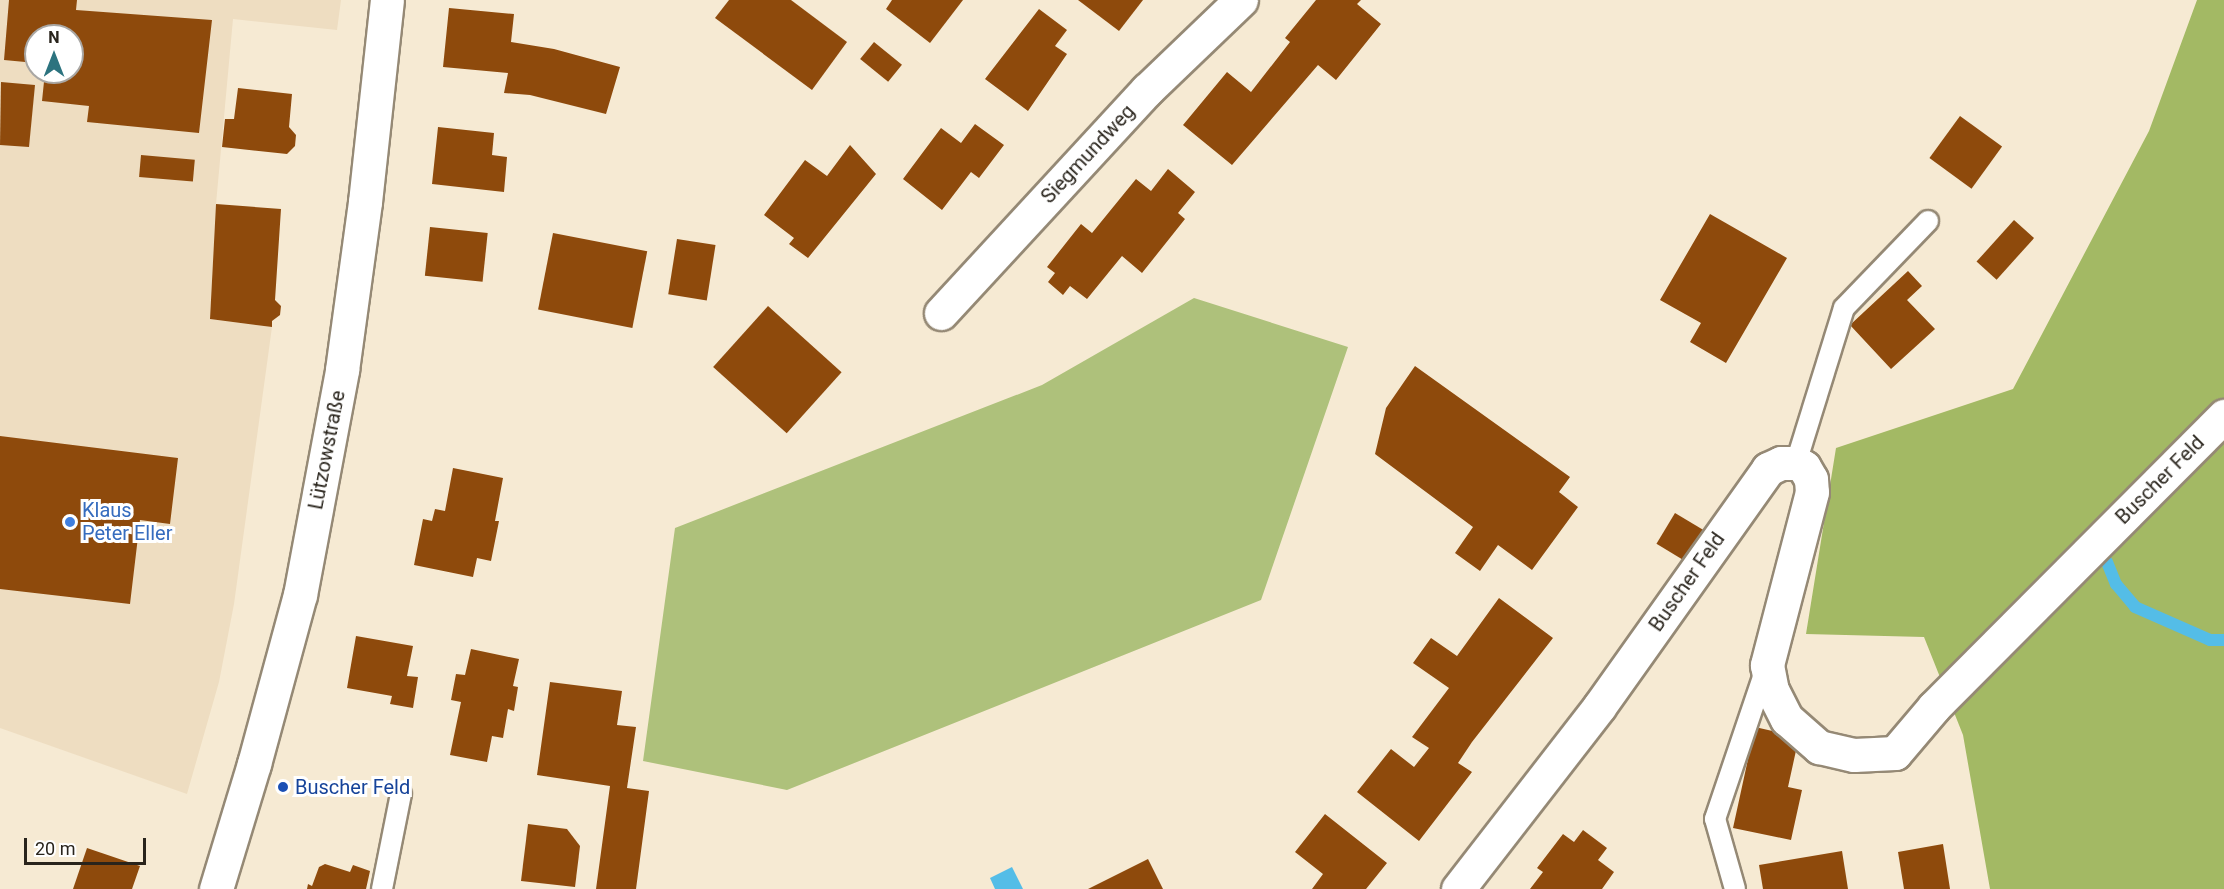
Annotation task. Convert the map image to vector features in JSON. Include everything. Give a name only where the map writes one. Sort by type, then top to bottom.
[{"type":"street","name":"Lützowstraße","points":[[216,889],[257,753],[300,595],[342,370],[365,202],[387,0]]},
{"type":"street","name":"Siegmundweg","points":[[941,313],[1147,90],[1241,0]]},
{"type":"street","name":"Buscher Feld","points":[[1458,889],[1599,706],[1768,469],[1781,463],[1796,463],[1804,467],[1810,479],[1812,492],[1767,665],[1772,690],[1787,719],[1820,747],[1854,754],[1895,753],[1934,707],[2224,416]]},
{"type":"lane","points":[[1796,463],[1844,309],[1928,221]]},
{"type":"lane","name":"Buscher Feld","points":[[1735,889],[1715,819],[1767,665]]},
{"type":"lane","points":[[381,889],[401,794]]},
{"type":"shaded area","points":[[0,0],[341,0],[337,30],[233,19],[216,204],[210,319],[272,327],[234,604],[219,682],[187,794],[0,728]]},
{"type":"green space","points":[[2197,0],[2224,0],[2224,889],[1990,889],[1963,735],[1924,637],[1806,634],[1836,448],[2013,389],[2149,131]]},
{"type":"green space","points":[[1194,298],[1348,347],[1261,600],[787,790],[643,761],[675,528],[1042,385]]},
{"type":"water","points":[[1012,867],[1023,889],[995,889],[990,878]]},
{"type":"building","points":[[9,0],[77,0],[76,10],[212,20],[199,133],[87,122],[89,106],[42,101],[44,84],[84,84],[84,24],[24,24],[24,62],[4,60]]},
{"type":"building","points":[[729,0],[791,0],[847,42],[812,90],[715,18]]},
{"type":"building","points":[[892,0],[963,0],[930,43],[886,9]]},
{"type":"building","points":[[1078,0],[1143,0],[1119,31]]},
{"type":"building","points":[[1316,0],[1361,0],[1357,4],[1381,24],[1336,80],[1318,65],[1232,165],[1183,125],[1227,72],[1251,92],[1290,42],[1285,38]]},
{"type":"building","points":[[449,8],[514,14],[511,42],[554,49],[620,67],[606,114],[530,95],[504,93],[508,73],[443,67]]},
{"type":"building","points":[[1039,9],[1067,30],[1055,46],[1067,54],[1028,111],[985,79]]},
{"type":"building","points":[[874,42],[902,65],[888,82],[860,59]]},
{"type":"building","points":[[1,82],[35,85],[29,147],[0,145]]},
{"type":"building","points":[[238,88],[292,94],[289,127],[296,135],[295,146],[287,154],[222,147],[225,119],[234,119]]},
{"type":"building","points":[[1960,116],[2002,147],[1972,189],[1929,158]]},
{"type":"building","points":[[975,124],[1004,145],[979,178],[971,172],[942,210],[903,179],[941,128],[961,143]]},
{"type":"building","points":[[438,127],[494,133],[492,155],[507,157],[504,192],[432,184]]},
{"type":"building","points":[[850,145],[876,174],[808,258],[789,244],[794,238],[764,215],[805,160],[827,176]]},
{"type":"building","points":[[141,155],[195,160],[193,182],[139,177]]},
{"type":"building","points":[[1168,169],[1195,192],[1178,213],[1185,219],[1142,273],[1122,256],[1087,299],[1070,286],[1063,295],[1048,282],[1055,273],[1047,267],[1081,224],[1092,233],[1136,179],[1151,191]]},
{"type":"building","points":[[216,204],[281,209],[275,300],[281,306],[280,315],[272,321],[272,327],[210,319]]},
{"type":"building","points":[[1710,214],[1787,258],[1726,363],[1690,342],[1701,323],[1660,300]]},
{"type":"building","points":[[2014,220],[2034,238],[1997,280],[1977,262]]},
{"type":"building","points":[[430,227],[488,233],[483,282],[425,276]]},
{"type":"building","points":[[553,233],[647,251],[632,328],[538,310]]},
{"type":"building","points":[[677,239],[716,245],[707,300],[668,294]]},
{"type":"building","points":[[1908,271],[1922,286],[1907,300],[1935,329],[1891,369],[1850,325]]},
{"type":"building","points":[[768,306],[842,372],[787,433],[713,367]]},
{"type":"building","points":[[1415,366],[1570,477],[1559,492],[1578,507],[1532,570],[1498,545],[1480,571],[1455,553],[1473,527],[1375,454],[1386,408]]},
{"type":"building","name":"Klaus Peter Eller","points":[[0,436],[178,458],[170,524],[140,520],[130,604],[0,589]]},
{"type":"building","points":[[453,468],[503,478],[495,521],[499,521],[491,561],[477,558],[473,577],[414,565],[423,519],[432,521],[435,509],[445,511]]},
{"type":"building","points":[[1675,513],[1708,533],[1690,564],[1656,544]]},
{"type":"building","points":[[1499,598],[1553,638],[1458,763],[1472,772],[1419,841],[1357,792],[1391,749],[1414,767],[1429,748],[1412,737],[1449,688],[1413,663],[1431,638],[1457,656]]},
{"type":"building","points":[[356,636],[413,646],[407,676],[418,677],[413,708],[390,704],[392,696],[347,688]]},
{"type":"building","points":[[471,649],[519,659],[513,686],[518,687],[514,711],[508,709],[503,738],[492,736],[487,762],[450,755],[461,702],[451,700],[456,674],[465,675]]},
{"type":"building","points":[[550,682],[622,691],[617,725],[636,727],[627,788],[649,791],[636,889],[596,889],[610,786],[537,775]]},
{"type":"building","points":[[1755,727],[1799,737],[1788,787],[1802,790],[1791,840],[1733,828]]},
{"type":"building","points":[[1325,814],[1387,863],[1366,889],[1312,889],[1323,874],[1295,852]]},
{"type":"building","points":[[528,824],[567,829],[580,846],[575,887],[521,881]]},
{"type":"building","points":[[1583,830],[1607,848],[1598,860],[1614,872],[1602,889],[1530,889],[1543,872],[1537,868],[1563,834],[1574,842]]},
{"type":"building","points":[[1943,844],[1950,889],[1904,889],[1898,852]]},
{"type":"building","points":[[87,848],[140,866],[132,889],[73,889]]},
{"type":"building","points":[[1842,851],[1848,889],[1763,889],[1759,865]]},
{"type":"building","points":[[1148,859],[1163,889],[1088,889]]},
{"type":"building","points":[[325,864],[350,872],[353,865],[370,871],[366,889],[307,889],[308,884],[312,886],[319,867]]},
{"type":"waterway","points":[[2107,562],[2116,584],[2135,607],[2210,640],[2224,640]]},
{"type":"place","name":"Klaus Peter Eller","points":[[70,522]]},
{"type":"place","name":"Buscher Feld","points":[[283,787]]}]
